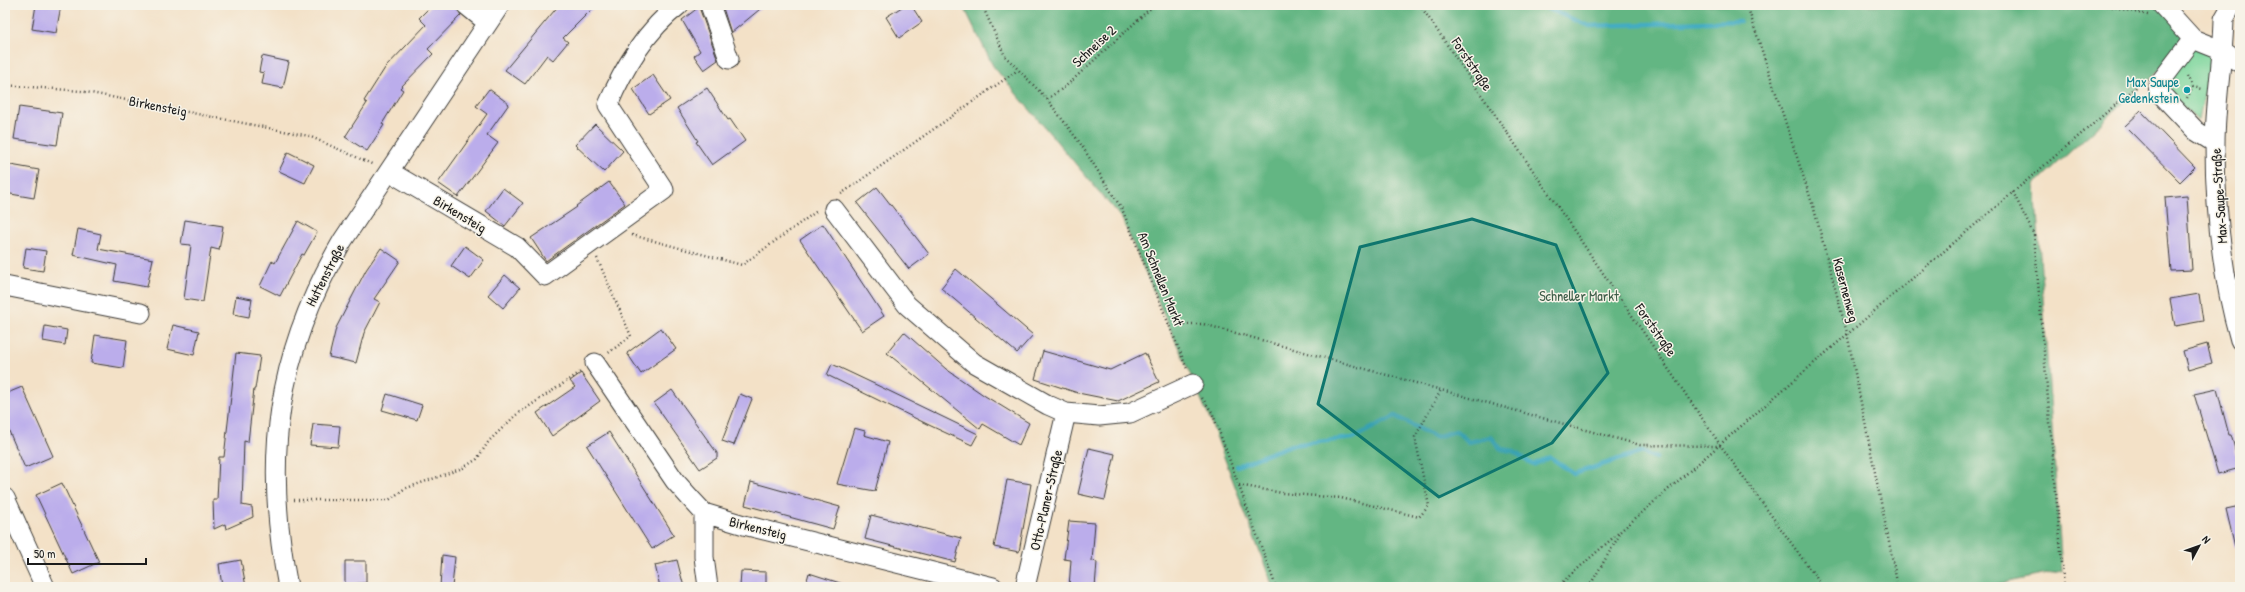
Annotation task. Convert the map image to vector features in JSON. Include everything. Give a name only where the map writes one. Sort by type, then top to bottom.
[{"type":"street","points":[[466,5],[488,23]]},
{"type":"street","name":"Huttenstraße","points":[[288,587],[280,543],[276,499],[277,432],[291,355],[304,316],[321,278],[343,240],[390,172],[500,5]]},
{"type":"street","name":"Birkensteig","points":[[390,172],[516,247],[545,276],[664,190],[608,105],[619,79],[640,48],[664,16],[679,5]]},
{"type":"street","points":[[710,5],[729,59]]},
{"type":"street","name":"Max-Saupe-Straße","points":[[2232,5],[2224,20],[2232,48],[2215,143],[2216,197],[2228,289],[2240,340]]},
{"type":"street","points":[[2156,10],[2193,39],[2232,48],[2240,63]]},
{"type":"street","points":[[2193,39],[2158,85],[2159,92],[2196,131],[2215,143]]},
{"type":"street","points":[[831,205],[907,305],[974,363],[1066,413],[1099,416],[1130,413],[1193,384]]},
{"type":"street","points":[[5,286],[141,313]]},
{"type":"street","points":[[595,363],[674,481],[704,513],[704,556],[708,587]]},
{"type":"street","name":"Otto-Planer-Straße","points":[[1025,587],[1066,413]]},
{"type":"street","points":[[5,498],[45,587]]},
{"type":"street","name":"Birkensteig","points":[[704,513],[744,525],[993,587]]},
{"type":"path","name":"Am Schnellen Markt","points":[[982,5],[1005,56],[1047,99],[1080,143],[1122,209],[1193,384],[1212,412],[1276,587]]},
{"type":"path","name":"Schneise 2","points":[[1047,99],[1065,87],[1154,5]]},
{"type":"path","name":"Forststraße","points":[[1420,5],[1721,446],[1823,587]]},
{"type":"path","name":"Kasernenweg","points":[[1747,5],[1814,209],[1847,333],[1898,587]]},
{"type":"path","points":[[2104,5],[2156,10]]},
{"type":"path","points":[[2178,60],[2193,88],[2207,90]]},
{"type":"path","points":[[629,234],[742,264],[831,205],[1018,70]]},
{"type":"path","points":[[1557,587],[1721,446],[1847,333],[2145,80]]},
{"type":"path","name":"Birkensteig","points":[[5,85],[81,91],[309,136],[390,172]]},
{"type":"path","points":[[2013,192],[2034,235],[2064,587]]},
{"type":"path","points":[[276,499],[389,500],[404,489],[463,468],[477,459],[490,441],[516,415],[595,363],[631,336],[590,243]]},
{"type":"path","points":[[1168,324],[1203,324],[1640,445],[1721,446]]},
{"type":"path","points":[[1238,485],[1282,493],[1341,498],[1419,517],[1429,506],[1416,437],[1441,390]]},
{"type":"path","points":[[1589,587],[1621,531]]},
{"type":"highlighted area","points":[[1472,219],[1556,245],[1608,373],[1552,443],[1439,497],[1318,404],[1360,247]]},
{"type":"green space","name":"Schneller Markt","points":[[963,5],[2165,5],[2193,39],[2035,184],[2062,571],[1983,587],[1273,587],[1209,417],[1122,219],[993,66]]},
{"type":"green space","points":[[2193,39],[2213,47],[2199,120],[2165,93],[2173,71]]},
{"type":"building","points":[[36,5],[61,5],[56,33],[32,29]]},
{"type":"building","points":[[432,5],[455,5],[461,15],[428,49],[433,54],[400,88],[403,90],[382,124],[384,125],[367,151],[345,137],[367,103],[364,101],[385,68],[426,25],[419,18]]},
{"type":"building","points":[[559,5],[596,5],[563,38],[568,42],[553,60],[547,55],[525,84],[505,70]]},
{"type":"building","points":[[722,5],[765,5],[731,33]]},
{"type":"building","points":[[905,5],[911,5],[922,22],[899,38],[886,17]]},
{"type":"building","points":[[699,7],[718,60],[704,70],[694,56],[700,51],[682,20]]},
{"type":"building","points":[[262,56],[289,62],[283,88],[262,84],[264,73],[259,72]]},
{"type":"building","points":[[653,75],[670,100],[649,114],[633,89]]},
{"type":"building","points":[[707,88],[728,120],[730,119],[745,141],[712,165],[696,142],[698,141],[677,108]]},
{"type":"building","points":[[489,89],[509,104],[487,135],[498,143],[458,197],[438,183],[487,114],[476,106]]},
{"type":"building","points":[[19,107],[62,113],[57,145],[14,139]]},
{"type":"building","points":[[2141,111],[2195,167],[2180,182],[2125,126]]},
{"type":"building","points":[[595,124],[623,151],[604,172],[575,145]]},
{"type":"building","points":[[288,152],[314,165],[305,183],[279,171]]},
{"type":"building","points":[[5,164],[39,170],[34,198],[5,193]]},
{"type":"building","points":[[609,182],[625,204],[546,261],[531,238],[577,207],[576,206]]},
{"type":"building","points":[[877,187],[929,254],[909,269],[857,203]]},
{"type":"building","points":[[503,188],[523,203],[505,226],[486,211]]},
{"type":"building","points":[[2187,196],[2192,270],[2171,271],[2165,198]]},
{"type":"building","points":[[185,220],[223,226],[219,250],[211,248],[203,302],[184,299],[191,245],[181,244]]},
{"type":"building","points":[[298,221],[317,232],[304,255],[302,254],[280,296],[260,286],[272,261],[275,263]]},
{"type":"building","points":[[823,224],[884,316],[862,331],[800,240]]},
{"type":"building","points":[[78,229],[101,234],[98,249],[153,259],[147,287],[114,281],[117,265],[73,255]]},
{"type":"building","points":[[465,246],[484,260],[470,279],[451,266]]},
{"type":"building","points":[[26,248],[46,251],[43,271],[23,268]]},
{"type":"building","points":[[381,248],[400,261],[374,299],[380,302],[364,333],[356,363],[329,357],[336,328],[366,270]]},
{"type":"building","points":[[956,269],[1033,335],[1017,353],[941,288]]},
{"type":"building","points":[[505,275],[520,288],[503,308],[488,295]]},
{"type":"building","points":[[2199,294],[2203,321],[2175,326],[2170,299]]},
{"type":"building","points":[[236,296],[252,299],[249,317],[233,314]]},
{"type":"building","points":[[173,325],[199,331],[194,355],[167,349]]},
{"type":"building","points":[[45,326],[67,330],[65,345],[43,341]]},
{"type":"building","points":[[661,328],[676,349],[641,374],[627,353]]},
{"type":"building","points":[[904,332],[946,369],[985,396],[1029,423],[1019,445],[983,424],[980,429],[887,353]]},
{"type":"building","points":[[95,335],[127,340],[123,368],[91,363]]},
{"type":"building","points":[[2207,344],[2212,363],[2188,370],[2183,351]]},
{"type":"building","points":[[1043,351],[1110,370],[1145,353],[1159,382],[1118,401],[1078,393],[1035,379]]},
{"type":"building","points":[[236,353],[260,356],[254,389],[248,442],[244,441],[242,505],[252,507],[253,517],[226,529],[225,524],[214,529],[213,500],[217,500],[219,457],[224,457]]},
{"type":"building","points":[[832,364],[978,434],[972,445],[931,426],[827,375]]},
{"type":"building","points":[[581,373],[600,401],[552,436],[537,413],[575,387],[570,381]]},
{"type":"building","points":[[22,387],[53,456],[25,468],[5,422],[5,394]]},
{"type":"building","points":[[2217,389],[2229,435],[2231,435],[2240,466],[2240,468],[2218,474],[2194,394]]},
{"type":"building","points":[[672,390],[717,453],[717,458],[700,469],[654,403]]},
{"type":"building","points":[[387,394],[422,405],[417,420],[382,410]]},
{"type":"building","points":[[740,394],[752,399],[734,445],[722,441]]},
{"type":"building","points":[[313,424],[340,426],[338,447],[310,445]]},
{"type":"building","points":[[854,428],[865,431],[864,435],[888,442],[875,491],[837,484]]},
{"type":"building","points":[[609,432],[674,535],[652,549],[587,446]]},
{"type":"building","points":[[1089,448],[1115,454],[1105,500],[1078,494]]},
{"type":"building","points":[[1007,480],[1031,484],[1019,552],[994,547]]},
{"type":"building","points":[[751,482],[840,507],[833,529],[745,505]]},
{"type":"building","points":[[62,483],[99,562],[73,574],[36,495]]},
{"type":"building","points":[[2240,506],[2240,547],[2235,547],[2226,509]]},
{"type":"building","points":[[871,515],[961,538],[955,562],[865,539]]},
{"type":"building","points":[[1069,521],[1095,523],[1092,561],[1097,562],[1095,587],[1069,587],[1071,560],[1064,559]]},
{"type":"building","points":[[442,555],[455,557],[452,587],[440,587]]},
{"type":"building","points":[[241,560],[246,587],[222,587],[219,564]]},
{"type":"building","points":[[677,560],[684,587],[660,587],[655,565]]},
{"type":"building","points":[[345,561],[366,561],[366,583],[345,584]]},
{"type":"building","points":[[741,571],[766,572],[766,587],[740,587]]},
{"type":"building","points":[[809,573],[843,584],[843,587],[805,587]]},
{"type":"waterway","points":[[1539,5],[1589,26],[1740,21]]},
{"type":"waterway","points":[[1237,466],[1291,445],[1353,438],[1395,416],[1435,437],[1456,431],[1469,442],[1491,437],[1501,449],[1513,451],[1533,465],[1550,457],[1574,474],[1641,452],[1656,458]]},
{"type":"place","name":"Max Saupe Gedenkstein","points":[[2187,90]]}]
